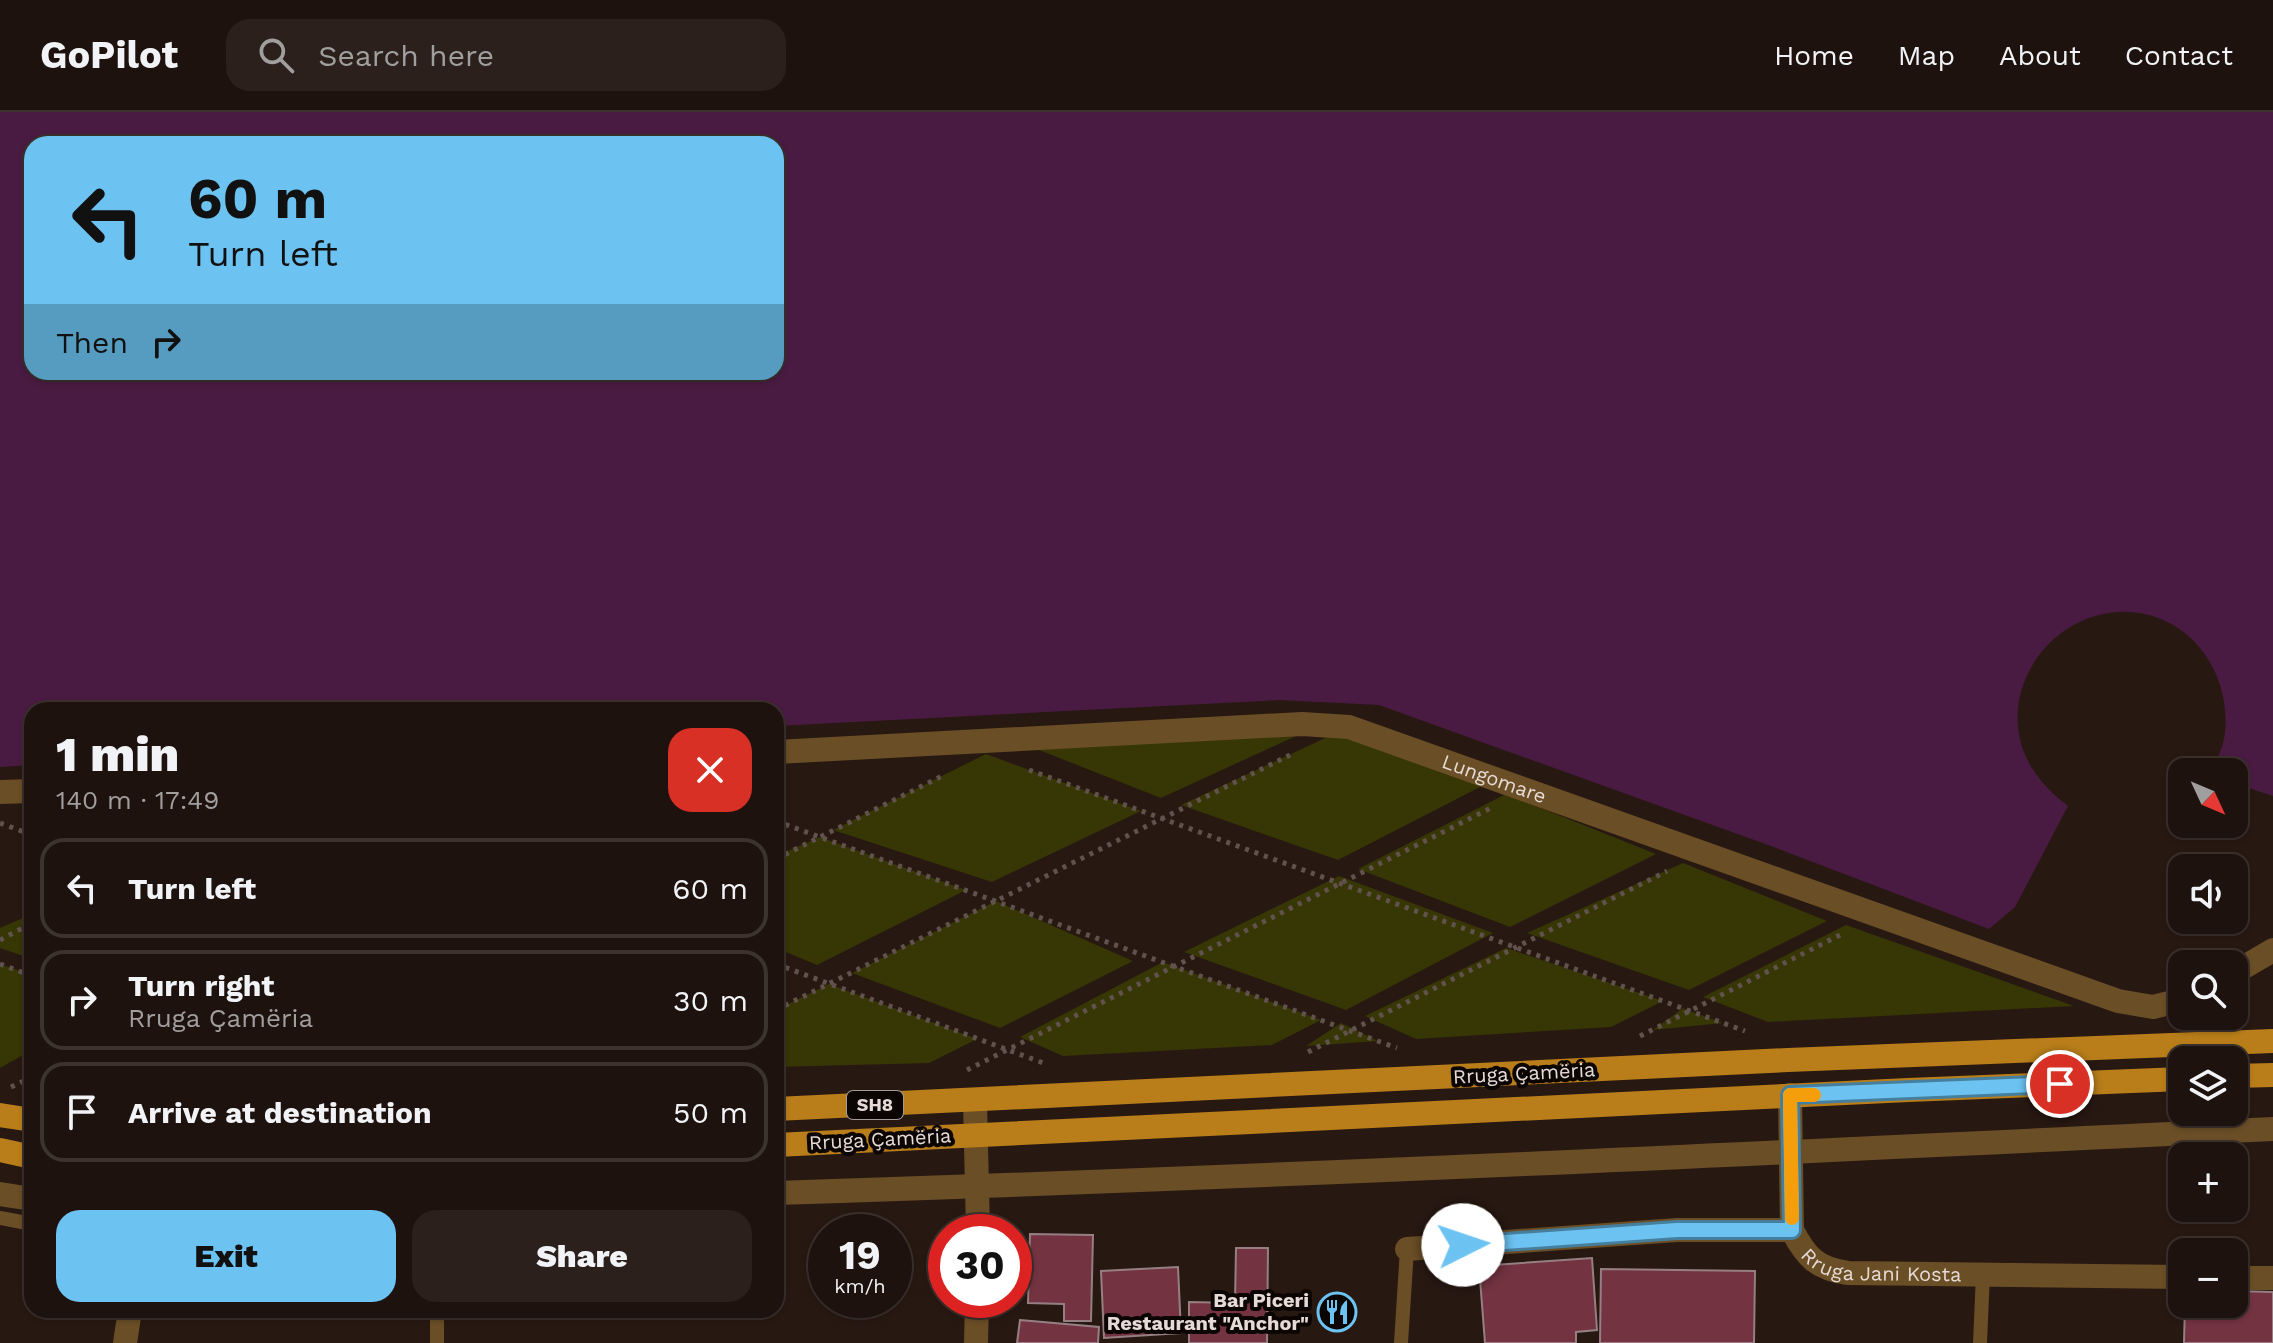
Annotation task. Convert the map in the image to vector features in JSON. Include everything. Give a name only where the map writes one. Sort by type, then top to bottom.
[{"type":"main road","name":"Rruga Çamëria","points":[[784,1109],[1788,1060],[2273,1041]]},
{"type":"main road","points":[[2248,1076],[2273,1075]]},
{"type":"main road","name":"Rruga Çamëria","points":[[784,1145],[2168,1080]]},
{"type":"main road","points":[[0,1115],[24,1119]]},
{"type":"main road","points":[[0,1150],[24,1155]]},
{"type":"street","name":"Lungomare","points":[[784,752],[1241,727],[1349,727],[2118,1001],[2153,1007],[2168,1003]]},
{"type":"street","points":[[0,792],[24,791]]},
{"type":"street","points":[[2248,965],[2273,950]]},
{"type":"street","points":[[1790,1095],[1792,1230]]},
{"type":"street","points":[[975,1101],[978,1214]]},
{"type":"street","points":[[784,1193],[977,1187],[2273,1129]]},
{"type":"street","points":[[0,1194],[24,1198]]},
{"type":"street","name":"Rruga Jani Kosta","points":[[1407,1249],[1677,1230],[1792,1230],[1802,1250],[1816,1263],[1832,1271],[1848,1273],[2168,1277]]},
{"type":"street","points":[[2248,1278],[2273,1278]]},
{"type":"street","points":[[125,1343],[129,1318]]},
{"type":"street","points":[[976,1343],[977,1318]]},
{"type":"lane","points":[[0,1218],[24,1222]]},
{"type":"lane","points":[[1401,1343],[1407,1249]]},
{"type":"lane","points":[[1980,1343],[1983,1274]]},
{"type":"lane","points":[[437,1318],[437,1343]]},
{"type":"path","points":[[784,1006],[1296,753]]},
{"type":"path","points":[[784,855],[958,768]]},
{"type":"path","points":[[1028,770],[1747,1032]]},
{"type":"path","points":[[1005,1049],[1528,789]]},
{"type":"path","points":[[0,823],[24,832]]},
{"type":"path","points":[[784,824],[1403,1050]]},
{"type":"path","points":[[1301,1056],[1703,853]]},
{"type":"path","points":[[1628,1042],[1879,916]]},
{"type":"path","points":[[0,940],[24,927]]},
{"type":"path","points":[[0,964],[24,973]]},
{"type":"path","points":[[784,967],[1049,1066]]},
{"type":"shaded area","points":[[0,112],[2273,112],[2273,796],[2248,788],[2248,758],[2217,758],[2224,737],[2223,697],[2211,665],[2190,638],[2161,619],[2136,613],[2112,613],[2089,618],[2049,644],[2034,662],[2023,684],[2018,723],[2024,751],[2037,776],[2068,806],[2015,907],[1989,929],[1771,846],[1379,705],[1280,700],[784,726],[784,702],[24,702],[24,766],[0,767]]},
{"type":"shaded area","points":[[1320,725],[1161,798],[1011,739]]},
{"type":"shaded area","points":[[1336,733],[1482,786],[1338,860],[1181,805]]},
{"type":"shaded area","points":[[986,754],[1141,811],[992,882],[833,830]]},
{"type":"shaded area","points":[[1506,794],[1656,854],[1510,927],[1358,869]]},
{"type":"shaded area","points":[[820,837],[966,890],[817,965],[784,951],[784,853]]},
{"type":"shaded area","points":[[1683,863],[1827,921],[1689,990],[1527,933]]},
{"type":"shaded area","points":[[1339,876],[1493,933],[1346,1010],[1184,952]]},
{"type":"shaded area","points":[[996,901],[1133,961],[1000,1028],[852,973]]},
{"type":"shaded area","points":[[24,918],[24,956],[0,948],[0,928]]},
{"type":"shaded area","points":[[1846,925],[2074,1006],[1768,1022],[1703,997]]},
{"type":"shaded area","points":[[1506,948],[1663,1001],[1611,1027],[1416,1039],[1365,1016]]},
{"type":"shaded area","points":[[1163,962],[1321,1020],[1272,1045],[1063,1056],[1020,1037]]},
{"type":"shaded area","points":[[0,964],[24,972],[24,1054],[0,1068]]},
{"type":"shaded area","points":[[829,984],[977,1039],[929,1063],[784,1067],[784,1006]]},
{"type":"shaded area","points":[[1682,1008],[1723,1023],[1653,1030]]},
{"type":"shaded area","points":[[1341,1023],[1378,1041],[1306,1046]]},
{"type":"building","points":[[1032,1234],[1093,1235],[1091,1321],[1064,1321],[1064,1304],[1032,1303]]},
{"type":"building","points":[[1236,1248],[1268,1248],[1267,1343],[1189,1343],[1189,1302],[1235,1303]]},
{"type":"building","points":[[1592,1258],[1597,1330],[1576,1332],[1576,1343],[1485,1343],[1479,1266]]},
{"type":"building","points":[[1178,1267],[1181,1333],[1104,1338],[1101,1271]]},
{"type":"building","points":[[1601,1269],[1755,1271],[1754,1343],[1600,1343]]},
{"type":"building","points":[[2248,1291],[2273,1292],[2273,1343],[2184,1343],[2185,1318],[2248,1318]]},
{"type":"building","points":[[1020,1320],[1099,1327],[1098,1343],[1017,1343]]},
{"type":"slow traffic","points":[[1792,1218],[1790,1095],[1814,1095]]},
{"type":"place","name":"Bar Piceri Restaurant \"Anchor\"","points":[[1337,1312]]},
{"type":"route","points":[[1463,1245],[1677,1230],[1792,1230],[1790,1095],[2060,1084]]}]
